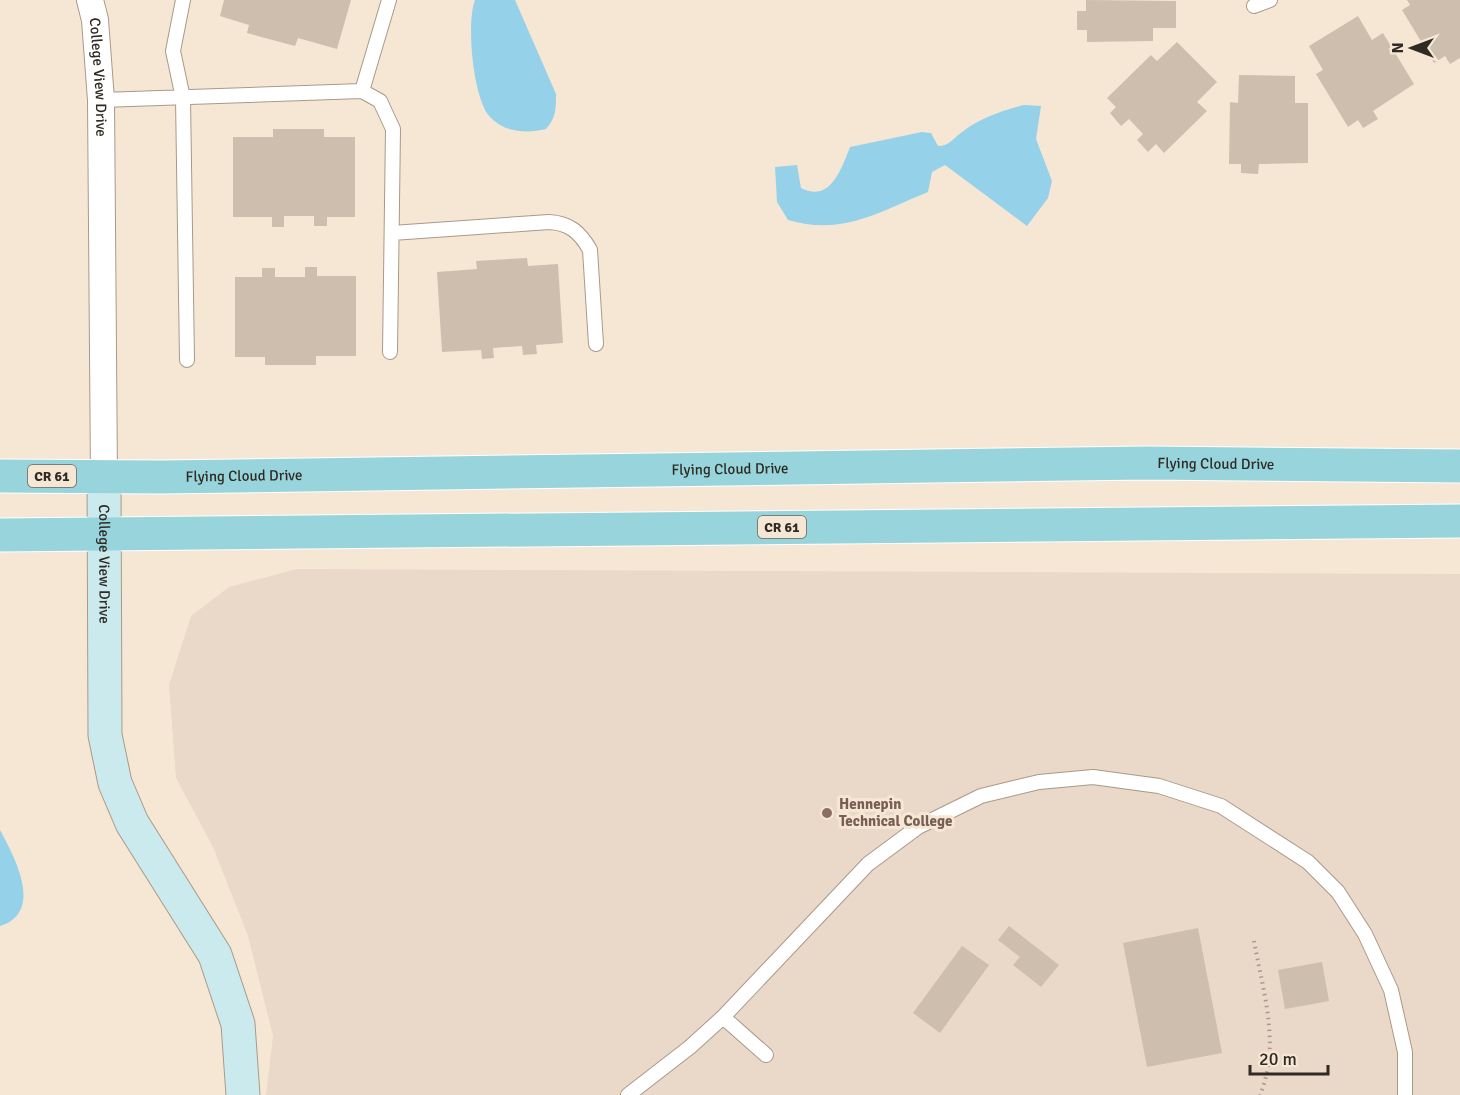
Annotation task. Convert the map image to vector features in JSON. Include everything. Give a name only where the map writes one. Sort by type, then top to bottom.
[{"type":"main road","name":"Flying Cloud Drive","points":[[0,476],[104,477],[1146,463],[1460,466]]},
{"type":"main road","name":"CR 61","points":[[0,535],[1460,521]]},
{"type":"street","name":"College View Drive","points":[[90,0],[101,100],[105,735],[115,783],[132,823],[215,955],[238,1024],[243,1095]]},
{"type":"lane","points":[[183,0],[174,51],[183,98],[187,360]]},
{"type":"lane","points":[[362,91],[389,0]]},
{"type":"lane","points":[[1254,6],[1270,0]]},
{"type":"lane","points":[[101,100],[362,91],[380,101],[393,129],[390,352]]},
{"type":"lane","points":[[392,233],[562,223],[582,236],[590,250],[596,344]]},
{"type":"lane","points":[[628,1095],[652,1078],[723,1017],[868,864],[918,827],[981,796],[1040,782],[1093,777],[1159,786],[1221,806],[1308,862],[1330,885],[1365,934],[1391,990],[1405,1052],[1405,1095]]},
{"type":"lane","points":[[723,1017],[766,1055]]},
{"type":"path","points":[[1254,941],[1272,1042],[1266,1081],[1260,1095]]},
{"type":"shaded area","name":"Hennepin Technical College","points":[[297,569],[1460,574],[1460,1095],[266,1095],[273,1036],[248,936],[213,847],[176,778],[169,685],[191,616],[229,587]]},
{"type":"water","points":[[475,0],[515,0],[556,94],[555,113],[546,129],[523,131],[509,129],[490,117],[484,108],[475,78],[471,42],[472,11]]},
{"type":"water","points":[[1024,105],[1041,106],[1036,139],[1052,181],[1048,198],[1027,226],[945,165],[932,172],[928,192],[860,220],[826,225],[788,220],[777,202],[775,167],[797,165],[801,188],[820,191],[833,182],[850,147],[922,132],[931,133],[938,146],[942,146],[984,119]]},
{"type":"water","points":[[0,830],[18,868],[23,896],[21,909],[13,919],[0,926]]},
{"type":"building","points":[[224,0],[351,0],[337,49],[298,38],[295,46],[247,33],[249,25],[220,16]]},
{"type":"building","points":[[1086,0],[1176,1],[1176,28],[1153,28],[1153,41],[1087,42],[1087,30],[1077,30],[1077,11],[1086,11]]},
{"type":"building","points":[[1407,0],[1460,0],[1460,58],[1450,64],[1445,56],[1434,63],[1402,10],[1410,5]]},
{"type":"building","points":[[1358,16],[1372,40],[1383,33],[1414,84],[1373,111],[1378,119],[1363,128],[1358,120],[1348,127],[1316,74],[1323,70],[1309,46]]},
{"type":"building","points":[[1177,42],[1217,82],[1197,102],[1207,111],[1164,153],[1156,144],[1148,152],[1137,140],[1143,134],[1129,119],[1121,126],[1110,113],[1116,107],[1107,98],[1151,55],[1157,61]]},
{"type":"building","points":[[1239,75],[1295,76],[1295,103],[1308,103],[1308,163],[1259,164],[1258,174],[1241,173],[1241,164],[1229,164],[1230,102],[1238,103]]},
{"type":"building","points":[[273,129],[324,129],[324,137],[355,137],[355,217],[327,217],[327,226],[314,226],[314,216],[284,216],[284,227],[272,227],[272,217],[233,217],[233,137],[273,137]]},
{"type":"building","points":[[527,258],[528,266],[558,264],[563,343],[536,345],[537,354],[523,355],[522,346],[493,348],[494,358],[482,359],[481,350],[442,352],[437,272],[477,269],[476,261]]},
{"type":"building","points":[[305,267],[317,267],[317,276],[356,276],[356,356],[316,356],[316,365],[265,365],[265,357],[235,357],[235,277],[262,277],[262,268],[275,268],[275,277],[305,277]]},
{"type":"building","points":[[1009,926],[1059,965],[1041,987],[1013,965],[1020,957],[998,940]]},
{"type":"building","points":[[1198,928],[1222,1053],[1147,1067],[1123,943]]},
{"type":"building","points":[[962,946],[989,965],[940,1033],[913,1013]]},
{"type":"building","points":[[1322,962],[1329,1001],[1285,1009],[1278,970]]},
{"type":"place","name":"Hennepin Technical College","points":[[827,813]]}]
